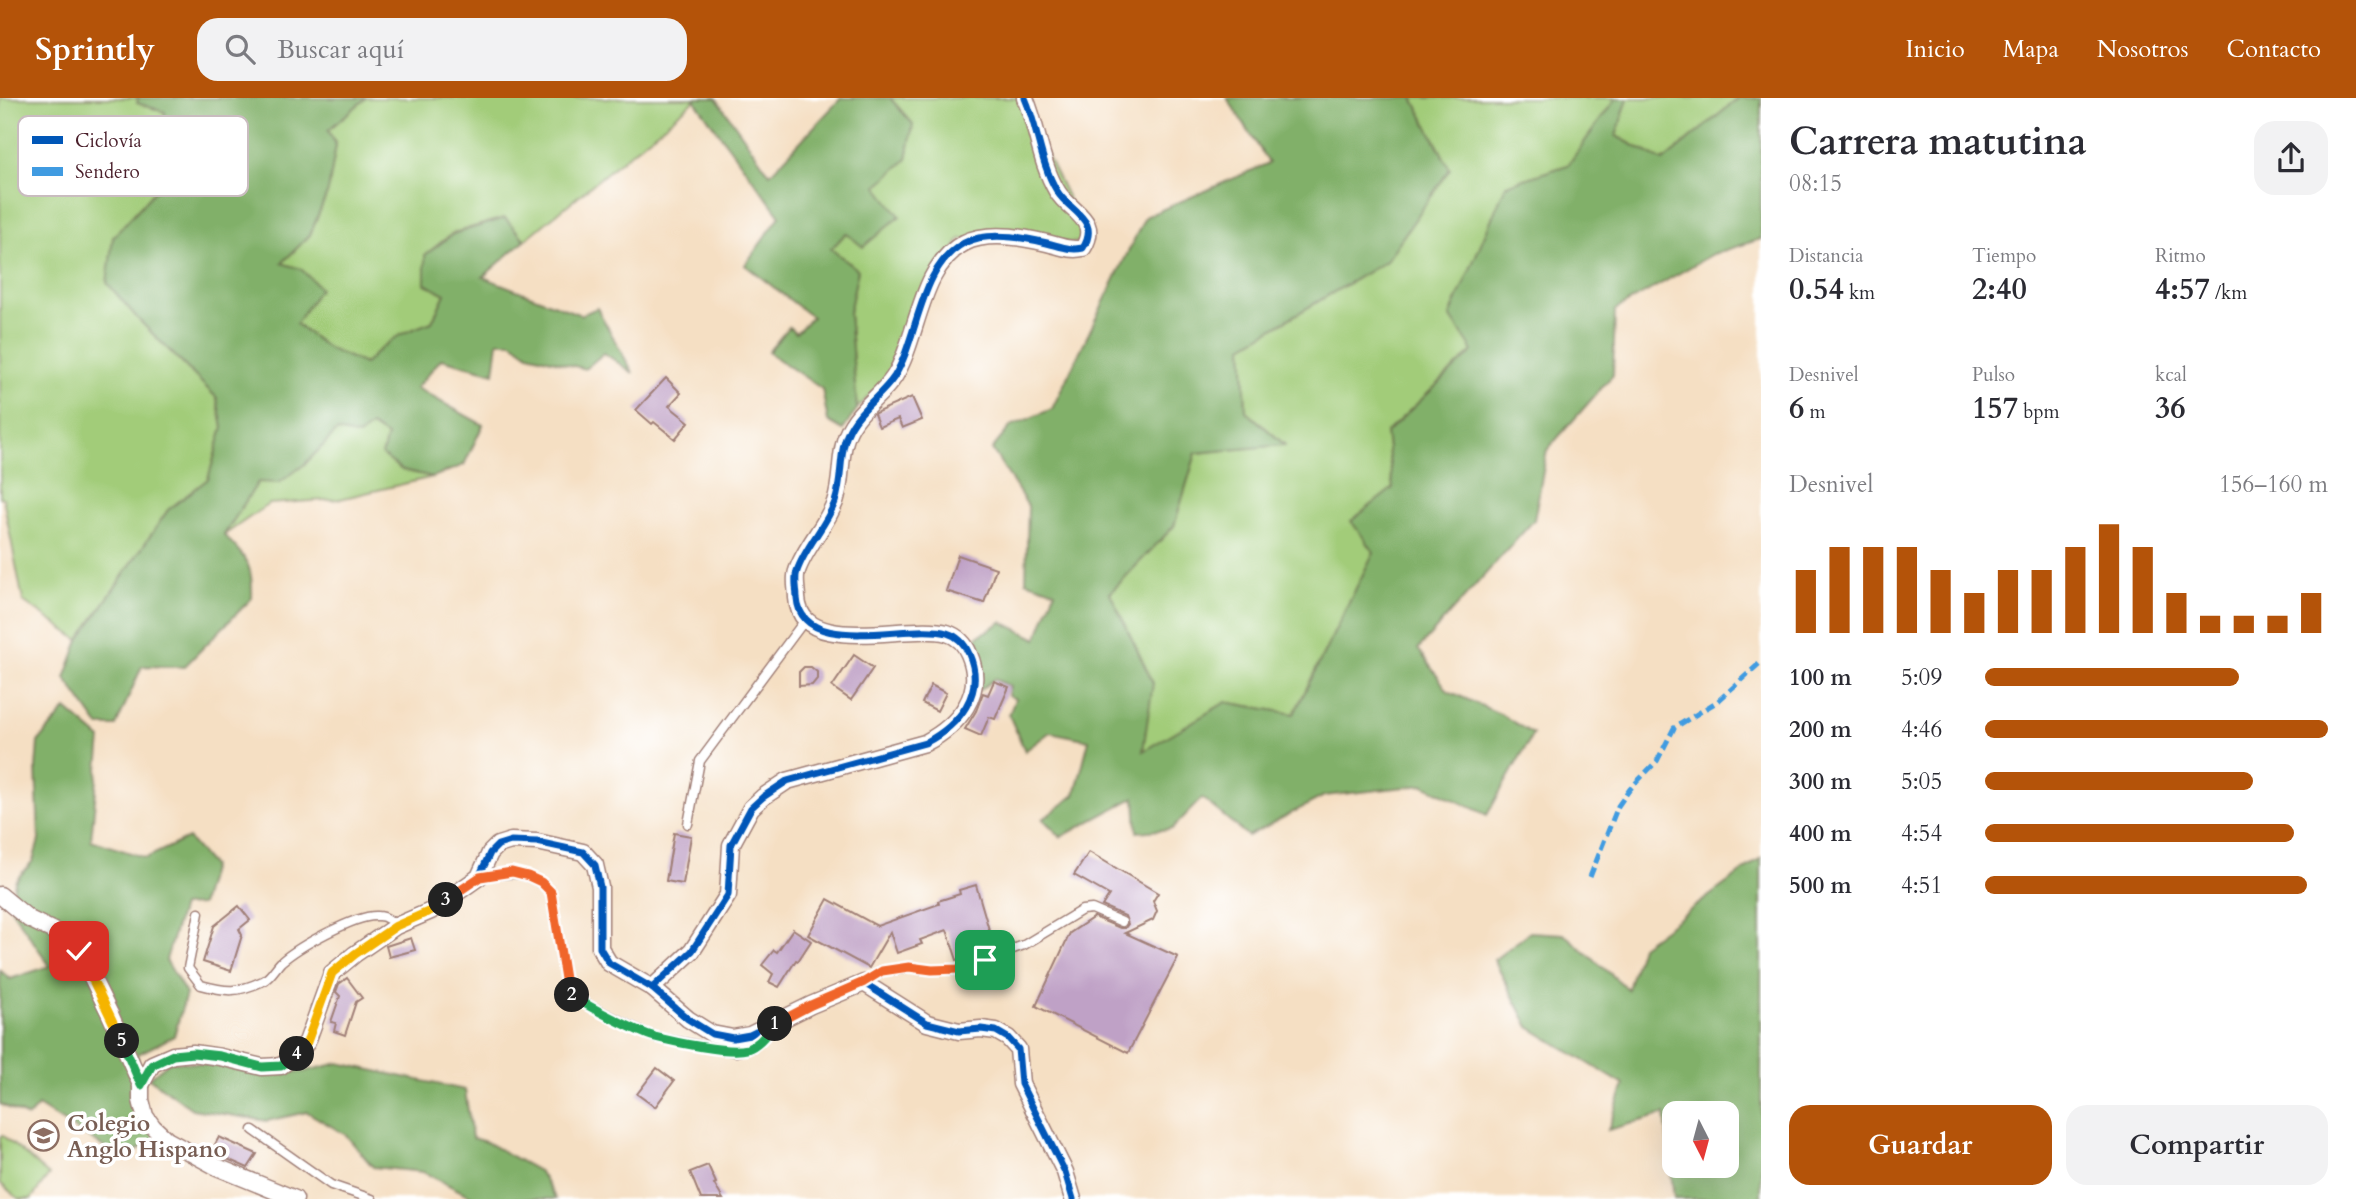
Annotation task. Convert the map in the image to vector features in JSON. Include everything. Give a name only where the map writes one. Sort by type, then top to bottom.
[{"type":"street","points":[[652,988],[692,951],[728,895],[731,845],[751,808],[787,781],[925,743],[946,732],[964,709],[974,689],[974,664],[965,645],[950,633],[926,630],[842,635],[821,629],[805,620],[798,607],[796,573],[835,501],[841,450],[852,425],[895,375],[932,277],[951,252],[977,237],[1044,242],[1073,250],[1083,248],[1089,238],[1083,217],[1066,205],[1056,190],[1043,158],[1025,98]]},
{"type":"street","points":[[295,1199],[217,1167],[167,1140],[145,1116],[141,1100],[147,1074],[173,1055],[193,1053],[220,1056],[262,1067],[281,1066],[307,1042],[332,973],[396,926],[430,911],[480,877],[490,853],[498,845],[511,841],[537,842],[583,852],[595,865],[600,887],[600,948],[609,963],[652,988],[712,1034],[733,1038],[750,1035],[864,982],[928,1023],[959,1031],[996,1031],[1008,1038],[1018,1049],[1021,1084],[1065,1172],[1073,1199]]},
{"type":"street","points":[[0,895],[29,919],[68,938],[79,951],[110,1014],[147,1074]]},
{"type":"lane","points":[[688,824],[699,761],[805,620]]},
{"type":"lane","points":[[480,877],[512,872],[541,882],[551,892],[566,985],[573,996],[584,1003],[653,1037],[736,1052],[750,1048],[760,1041],[775,1024]]},
{"type":"lane","points":[[864,982],[882,971],[909,967],[958,969],[1024,945],[1082,910],[1092,909],[1122,922]]},
{"type":"lane","points":[[200,913],[188,968],[201,985],[230,992],[266,980],[282,961],[323,934],[360,918],[378,916],[389,919],[396,926]]},
{"type":"lane","points":[[253,1130],[331,1185],[372,1199]]},
{"type":"green space","points":[[0,98],[138,98],[138,103],[165,112],[165,116],[18,116],[18,196],[150,196],[113,237],[138,319],[217,398],[223,427],[208,479],[168,510],[79,640],[23,601],[3,498],[0,497]]},
{"type":"green space","points":[[138,98],[366,98],[328,130],[336,145],[328,191],[310,235],[282,263],[301,269],[320,288],[296,324],[329,349],[365,364],[395,338],[432,322],[445,294],[425,284],[425,255],[453,234],[505,218],[525,240],[483,277],[581,315],[597,308],[633,373],[604,353],[585,369],[529,354],[512,342],[498,342],[494,373],[441,359],[416,388],[483,425],[464,465],[433,477],[402,470],[382,455],[387,436],[371,426],[359,436],[337,431],[305,464],[279,483],[258,482],[224,535],[250,569],[252,598],[184,667],[142,666],[116,726],[99,726],[65,678],[79,640],[168,510],[208,479],[223,427],[217,398],[138,319],[107,283],[113,237],[150,196],[248,196],[248,116],[165,116],[165,112],[137,103]]},
{"type":"green space","points":[[366,98],[695,100],[525,240],[504,218],[453,233],[425,255],[425,283],[445,294],[432,322],[396,338],[365,364],[329,349],[296,324],[282,263],[310,235],[328,191],[336,145],[328,130]]},
{"type":"green space","points":[[693,98],[716,98],[770,174],[841,98],[890,98],[913,124],[907,159],[877,186],[900,216],[863,247],[846,233],[831,249],[858,270],[849,313],[857,409],[843,430],[828,421],[822,389],[768,352],[789,327],[796,333],[812,317],[745,265],[780,216]]},
{"type":"green space","points":[[890,98],[1019,98],[1083,229],[1080,243],[960,239],[890,373],[857,409],[849,313],[858,270],[831,249],[846,233],[876,186],[907,159],[913,124]]},
{"type":"green space","points":[[1227,98],[1413,98],[1450,169],[1386,261],[1243,346],[1246,411],[1285,445],[1196,453],[1174,526],[1110,593],[1153,683],[1143,751],[1226,702],[1294,714],[1374,552],[1351,521],[1393,488],[1386,433],[1473,351],[1450,316],[1506,185],[1568,165],[1616,98],[1628,98],[1616,136],[1663,161],[1739,98],[1761,98],[1761,239],[1713,254],[1615,310],[1613,375],[1547,450],[1534,520],[1418,649],[1448,691],[1500,714],[1533,734],[1487,815],[1424,785],[1324,796],[1248,836],[1202,798],[1172,829],[1137,832],[1135,797],[1061,837],[1043,819],[1075,795],[1089,740],[1050,732],[1025,751],[1009,715],[1015,699],[1008,695],[1010,686],[994,679],[980,690],[970,641],[1002,622],[1037,639],[1055,591],[1026,581],[1028,506],[992,449],[1011,426],[1052,409],[1145,217],[1269,163]]},
{"type":"green space","points":[[1413,98],[1616,98],[1568,165],[1506,185],[1474,350],[1386,433],[1393,488],[1374,552],[1294,714],[1226,702],[1142,752],[1110,593],[1174,526],[1196,453],[1284,444],[1246,411],[1243,346],[1386,261],[1449,169]]},
{"type":"green space","points":[[1628,98],[1739,98],[1663,161],[1616,136]]},
{"type":"green space","points":[[371,426],[387,436],[383,455],[402,470],[433,477],[340,499],[269,504],[224,535],[258,482],[305,464],[337,431],[359,436]]},
{"type":"green space","points":[[66,709],[101,739],[91,840],[146,858],[188,838],[212,866],[201,905],[182,906],[166,960],[186,994],[174,1036],[138,1054],[135,1080],[158,1137],[123,1159],[38,1106],[28,1117],[0,1104],[0,970],[10,979],[50,966],[11,909],[15,881],[33,861],[39,840],[36,768],[38,742]]},
{"type":"green space","points":[[1761,858],[1761,1199],[1674,1199],[1672,1178],[1740,1178],[1740,1101],[1662,1101],[1662,1115],[1608,1130],[1624,1085],[1529,1027],[1494,960],[1530,932],[1564,934],[1628,989],[1641,946]]},
{"type":"green space","points":[[170,1061],[302,1072],[339,1063],[465,1090],[472,1138],[486,1142],[540,1172],[556,1199],[476,1199],[423,1172],[373,1167],[346,1135],[307,1112],[267,1121],[192,1109],[149,1078]]},
{"type":"green space","points":[[2,1135],[49,1175],[31,1199],[19,1199],[0,1183]]},
{"type":"building","points":[[666,378],[681,393],[669,406],[689,422],[675,439],[636,410]]},
{"type":"building","points":[[912,397],[922,420],[902,428],[898,419],[879,427],[875,413]]},
{"type":"building","points":[[958,555],[996,568],[984,603],[946,591]]},
{"type":"building","points":[[854,655],[873,668],[851,700],[832,687]]},
{"type":"building","points":[[804,667],[811,667],[817,672],[817,679],[812,685],[799,686],[799,672]]},
{"type":"building","points":[[994,681],[1009,687],[995,719],[989,717],[981,736],[965,729],[983,693],[988,695]]},
{"type":"building","points":[[931,685],[946,693],[937,711],[922,703]]},
{"type":"building","points":[[674,833],[691,836],[683,884],[666,881]]},
{"type":"building","points":[[1089,852],[1158,893],[1153,901],[1157,911],[1153,920],[1125,933],[1178,957],[1128,1053],[1036,1006],[1070,933],[1094,917],[1120,928],[1125,928],[1128,924],[1125,916],[1102,906],[1109,895],[1074,875]]},
{"type":"building","points":[[976,885],[994,947],[957,960],[947,930],[920,940],[922,944],[897,953],[890,932],[869,968],[808,935],[828,899],[877,926],[939,904],[938,901],[960,894],[959,890]]},
{"type":"building","points":[[239,906],[250,920],[239,929],[242,935],[231,971],[203,962],[214,926]]},
{"type":"building","points":[[793,929],[811,941],[779,987],[769,982],[773,974],[762,965],[774,950],[777,952]]},
{"type":"building","points":[[411,938],[415,950],[389,957],[386,946]]},
{"type":"building","points":[[347,978],[362,998],[356,1002],[345,1035],[334,1031],[336,1023],[331,1022],[340,996],[336,992],[339,984]]},
{"type":"building","points":[[657,1068],[674,1081],[655,1107],[637,1094]]},
{"type":"building","points":[[219,1137],[257,1154],[248,1168],[211,1152]]},
{"type":"building","points":[[708,1165],[716,1183],[714,1184],[723,1199],[701,1199],[690,1172]]},
{"type":"marked path","points":[[1590,877],[1618,806],[1657,761],[1674,728],[1718,701],[1761,662]]},
{"type":"cycle path","points":[[652,988],[692,951],[728,895],[731,845],[751,808],[763,797],[787,781],[925,743],[949,727],[972,695],[973,668],[969,654],[954,636],[930,631],[836,633],[817,627],[803,616],[797,598],[796,577],[805,553],[835,502],[847,434],[862,412],[894,377],[929,285],[949,254],[964,243],[983,237],[1027,239],[1069,249],[1083,248],[1088,238],[1086,223],[1062,198],[1051,180],[1025,98]]},
{"type":"cycle path","points":[[141,1085],[152,1064],[173,1055],[193,1053],[262,1067],[281,1066],[307,1042],[332,973],[396,926],[431,911],[479,877],[490,853],[498,845],[511,841],[537,842],[583,852],[595,865],[600,887],[600,948],[609,963],[652,988],[688,1019],[712,1034],[733,1038],[750,1035],[864,983],[927,1023],[959,1031],[996,1031],[1008,1038],[1018,1049],[1021,1084],[1065,1172],[1073,1199]]},
{"type":"place","name":"Colegio Anglo Hispano","points":[[44,1136]]},
{"type":"route","points":[[79,951],[141,1085],[152,1065],[173,1055],[193,1053],[220,1056],[262,1067],[281,1066],[307,1042],[332,973],[396,926],[430,911],[480,877],[512,872],[541,882],[551,892],[566,985],[573,996],[653,1037],[736,1052],[750,1048],[760,1041],[775,1024],[882,971],[909,967],[958,969],[985,960]]}]
